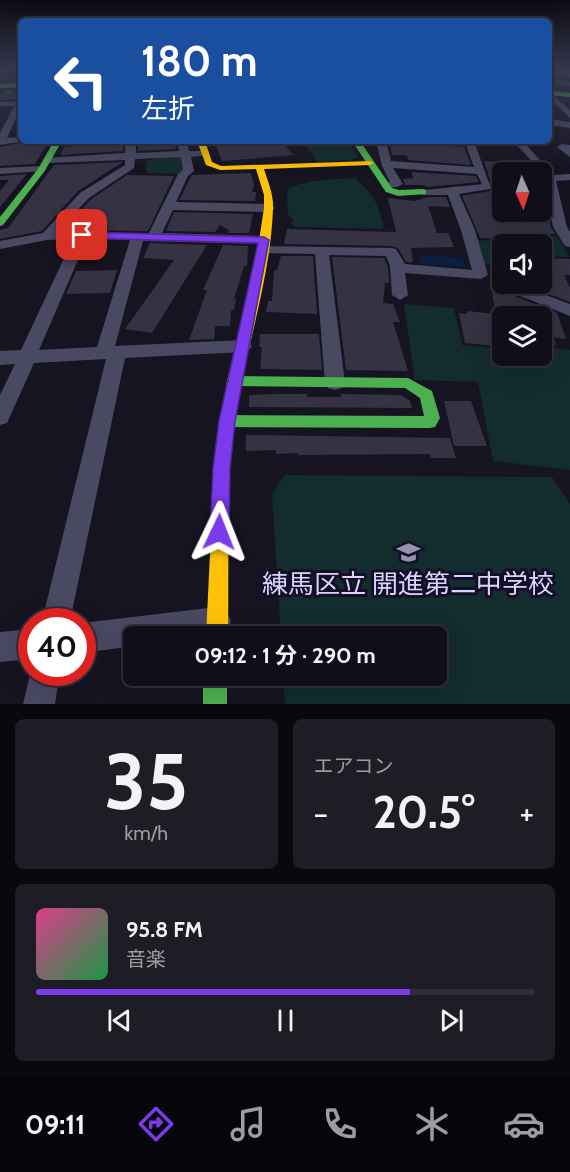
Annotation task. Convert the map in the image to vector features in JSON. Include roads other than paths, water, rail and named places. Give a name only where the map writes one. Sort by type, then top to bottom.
[{"type":"street","points":[[0,104],[18,103]]},
{"type":"street","points":[[557,103],[570,116]]},
{"type":"street","points":[[552,114],[570,116]]},
{"type":"street","points":[[0,119],[16,118]]},
{"type":"street","points":[[0,141],[16,118]]},
{"type":"street","points":[[552,122],[570,125]]},
{"type":"street","points":[[0,141],[18,140]]},
{"type":"street","points":[[3,216],[45,165],[56,144]]},
{"type":"street","points":[[47,236],[66,210],[98,184],[130,166],[131,144]]},
{"type":"street","points":[[154,237],[183,174],[189,171],[183,144]]},
{"type":"street","points":[[358,144],[386,186],[398,193],[446,192],[492,186]]},
{"type":"street","points":[[382,144],[387,164],[397,184],[386,186]]},
{"type":"street","points":[[471,144],[480,171],[489,186]]},
{"type":"street","points":[[520,144],[533,162]]},
{"type":"street","points":[[0,171],[130,156],[185,154],[203,147],[213,167],[260,168],[370,163]]},
{"type":"street","points":[[570,148],[562,147],[570,154]]},
{"type":"street","points":[[387,164],[480,171]]},
{"type":"street","points":[[431,167],[468,230],[482,274]]},
{"type":"street","points":[[217,626],[221,469],[234,381],[264,244],[269,208],[268,195],[260,168]]},
{"type":"street","points":[[552,178],[570,177]]},
{"type":"street","points":[[552,200],[560,227],[570,243]]},
{"type":"street","points":[[169,206],[206,223],[264,244],[322,250],[391,252],[397,266],[400,295]]},
{"type":"street","points":[[0,245],[47,236],[154,237],[269,208]]},
{"type":"street","points":[[0,417],[82,235]]},
{"type":"street","points":[[59,608],[111,353],[138,236]]},
{"type":"street","points":[[322,250],[335,383]]},
{"type":"street","points":[[397,266],[482,274],[492,279]]},
{"type":"street","points":[[530,294],[570,311]]},
{"type":"street","points":[[0,358],[243,346]]},
{"type":"street","points":[[227,421],[429,422],[432,418],[427,395],[408,383],[234,381]]},
{"type":"street","points":[[96,637],[123,635]]},
{"type":"street","points":[[0,647],[18,645]]},
{"type":"street","points":[[39,704],[42,686]]},
{"type":"street","points":[[215,686],[215,704]]},
{"type":"water","points":[[419,255],[463,258],[465,267],[421,264]]},
{"type":"place","name":"練馬区立 開進第二中学校","points":[[408,553]]}]
